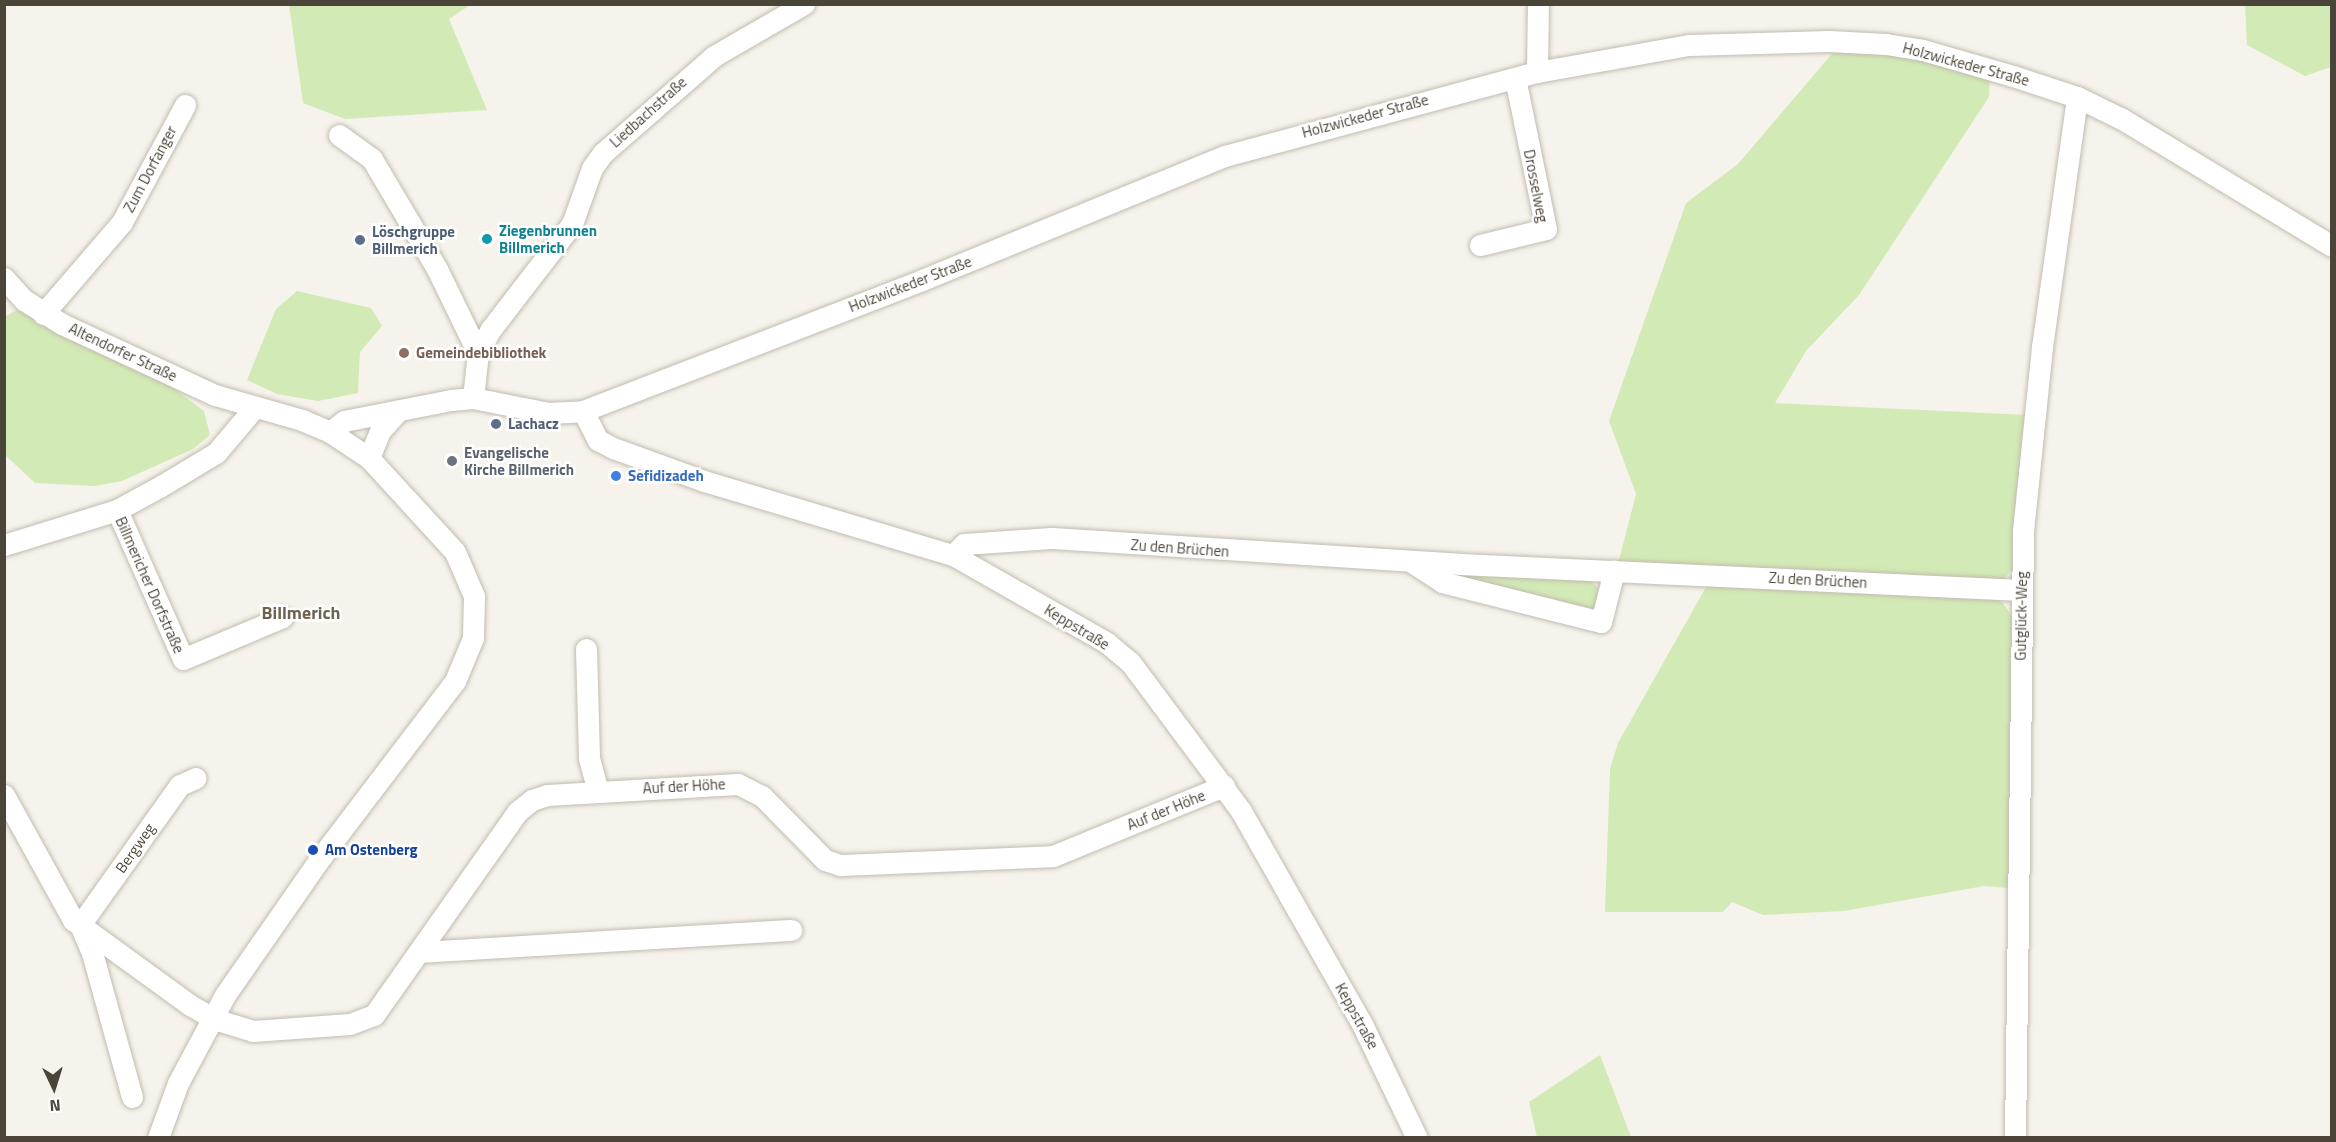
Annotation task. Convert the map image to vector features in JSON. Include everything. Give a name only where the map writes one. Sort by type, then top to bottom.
[{"type":"street","name":"Liedbachstraße","points":[[473,398],[478,353],[491,329],[572,224],[592,168],[616,139],[714,56],[804,4]]},
{"type":"street","points":[[1537,72],[1538,4]]},
{"type":"street","name":"Holzwickeder Straße","points":[[330,432],[344,421],[473,398],[548,413],[583,411],[922,280],[1225,156],[1537,72],[1689,45],[1829,41],[1923,50],[2077,97],[2122,119],[2331,246]]},
{"type":"street","name":"Drosselweg","points":[[1480,245],[1545,229],[1515,78]]},
{"type":"street","name":"Gutglück-Weg","points":[[2015,1137],[2020,590],[2042,347],[2077,97]]},
{"type":"street","name":"Zum Dorfanger","points":[[43,314],[122,222],[185,105]]},
{"type":"street","points":[[339,135],[372,159],[437,269],[478,353]]},
{"type":"street","name":"Altendorfer Straße","points":[[4,278],[13,290],[43,314],[215,395],[254,408]]},
{"type":"street","points":[[158,1137],[178,1083],[225,995],[321,856],[455,681],[473,638],[474,596],[455,552],[369,458],[330,432],[302,420],[254,408]]},
{"type":"street","name":"Billmericher Dorfstraße","points":[[4,545],[117,510],[216,453],[254,408]]},
{"type":"street","points":[[369,458],[380,431],[399,410]]},
{"type":"street","name":"Keppstraße","points":[[583,411],[598,440],[613,448],[704,481],[953,555],[1107,642],[1130,663],[1224,786],[1363,1026],[1418,1137]]},
{"type":"street","name":"Billmericher Dorfstraße","points":[[117,510],[183,659],[283,617]]},
{"type":"street","name":"Zu den Brüchen","points":[[953,555],[964,544],[1051,538],[1410,562],[2020,590]]},
{"type":"street","name":"Zu den Brüchen","points":[[1410,562],[1442,582],[1601,622],[1614,571]]},
{"type":"street","points":[[586,649],[589,758],[598,792]]},
{"type":"street","name":"Bergweg","points":[[80,925],[180,785],[196,778]]},
{"type":"street","name":"Auf der Höhe","points":[[214,1019],[253,1031],[362,1022],[381,1009],[524,805],[547,795],[738,784],[762,796],[825,860],[840,865],[1053,856],[1224,786]]},
{"type":"street","points":[[4,795],[73,920],[214,1019]]},
{"type":"street","points":[[80,925],[92,953],[132,1097]]},
{"type":"street","points":[[420,952],[791,930]]},
{"type":"green space","points":[[289,5],[470,5],[449,19],[487,110],[345,119],[303,103]]},
{"type":"green space","points":[[2245,5],[2331,5],[2331,67],[2305,76],[2247,45]]},
{"type":"green space","points":[[1836,49],[1926,58],[1990,77],[1989,97],[1859,295],[1806,351],[1775,403],[2028,415],[2014,567],[2004,579],[1618,564],[1636,494],[1609,421],[1686,203],[1738,164]]},
{"type":"green space","points":[[297,291],[371,308],[382,326],[360,352],[358,393],[318,401],[277,394],[247,380],[276,309]]},
{"type":"green space","points":[[17,310],[166,383],[204,411],[210,435],[193,449],[122,481],[95,486],[35,483],[5,455],[4,317]]},
{"type":"green space","points":[[1463,573],[1591,581],[1600,590],[1595,607],[1589,610],[1462,578]]},
{"type":"green space","points":[[1710,580],[1985,594],[2003,603],[2016,623],[2008,888],[1984,886],[1844,911],[1763,915],[1732,902],[1723,912],[1605,912],[1610,769],[1618,743]]},
{"type":"green space","points":[[1600,1055],[1631,1137],[1537,1137],[1529,1102]]},
{"type":"place","name":"Ziegenbrunnen Billmerich","points":[[487,239]]},
{"type":"place","name":"Löschgruppe Billmerich","points":[[360,240]]},
{"type":"place","name":"Gemeindebibliothek","points":[[404,353]]},
{"type":"place","name":"Lachacz","points":[[496,424]]},
{"type":"place","name":"Evangelische Kirche Billmerich","points":[[452,461]]},
{"type":"place","name":"Sefidizadeh","points":[[616,476]]},
{"type":"place","name":"Am Ostenberg","points":[[313,850]]},
{"type":"district","name":"Billmerich","points":[[301,613]]}]
